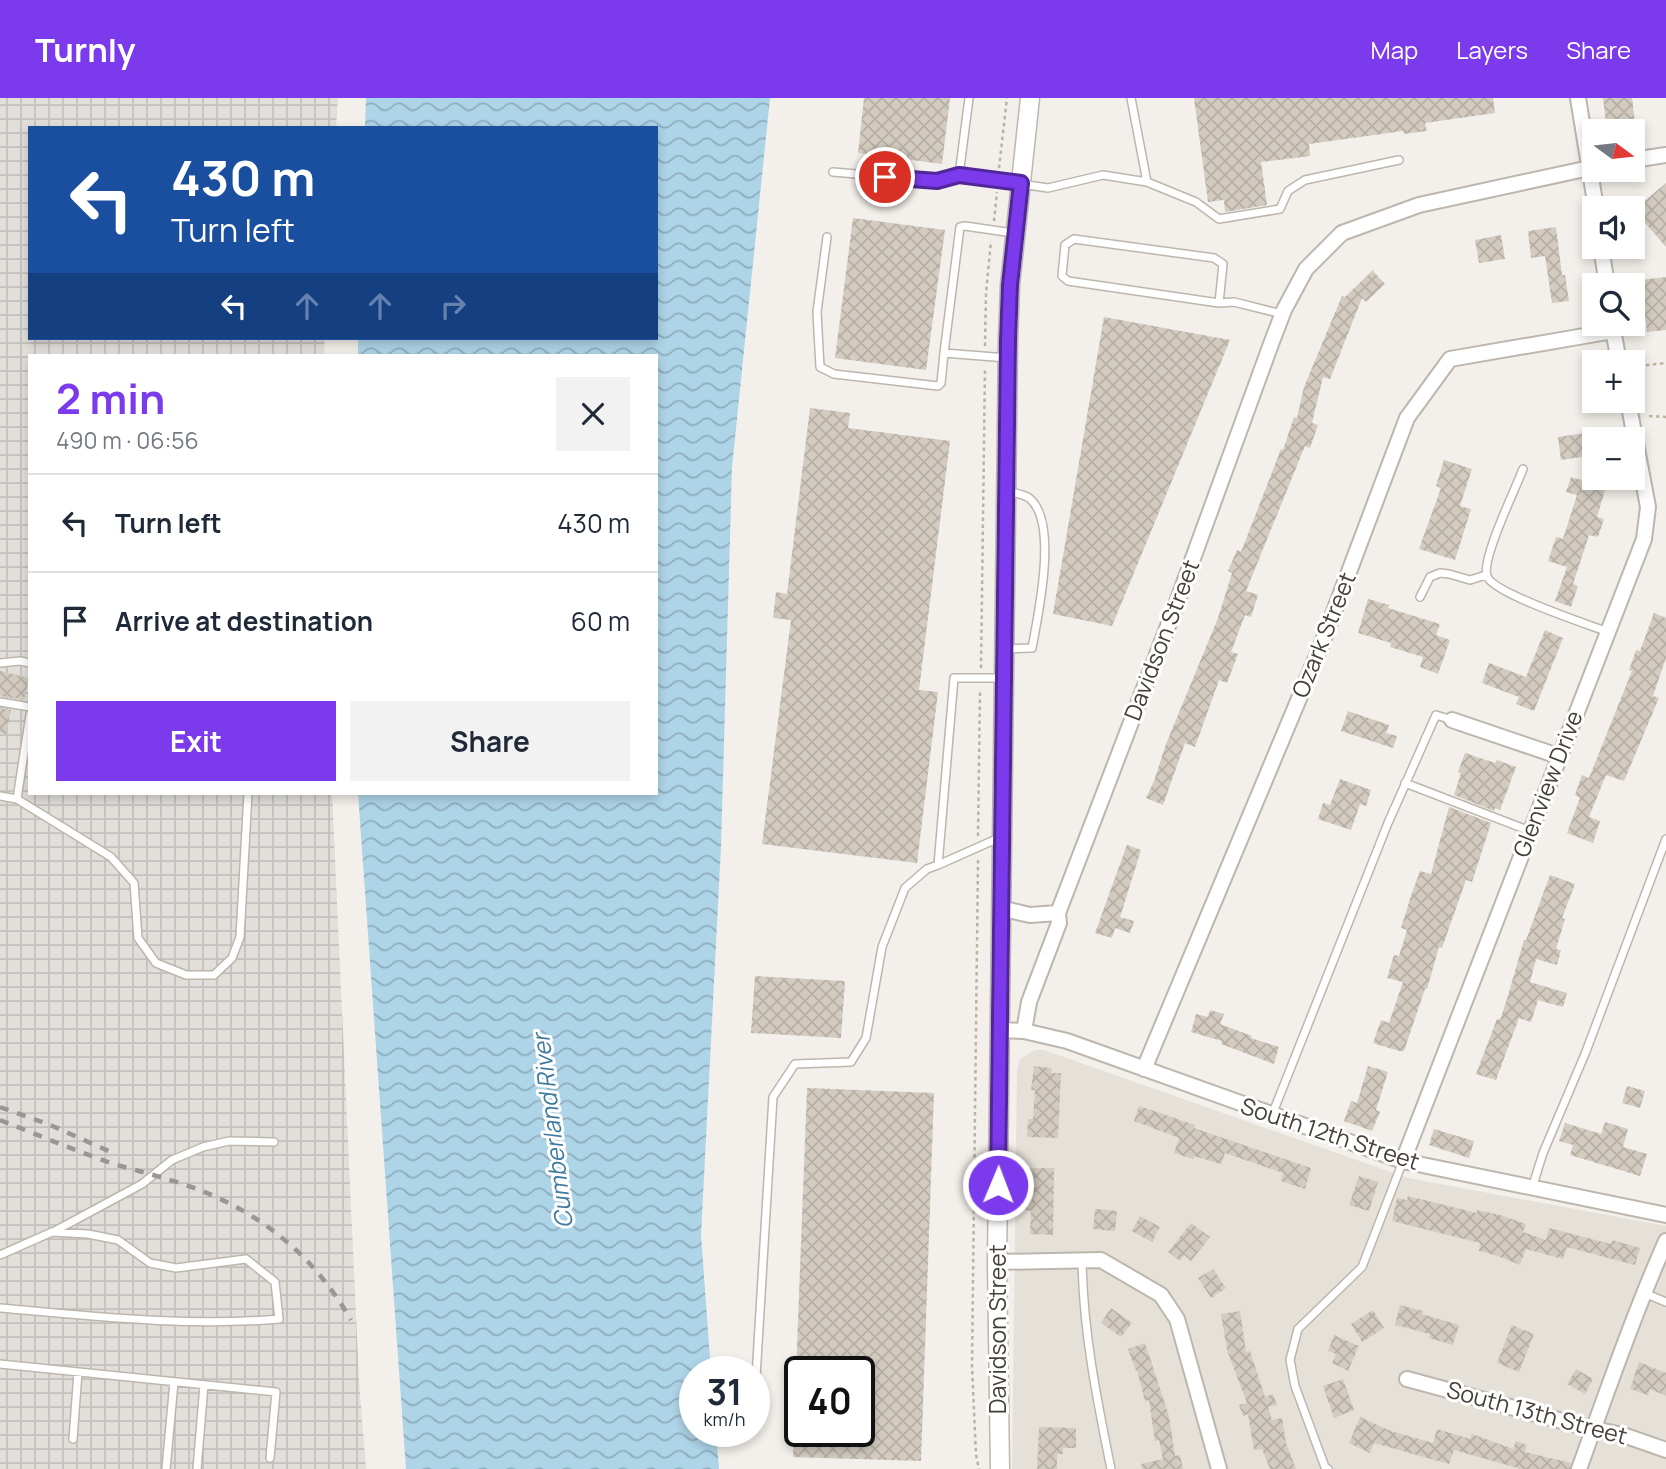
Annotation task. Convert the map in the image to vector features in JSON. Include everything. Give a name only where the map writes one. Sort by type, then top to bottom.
[{"type":"street","name":"Davidson Street","points":[[999,1469],[996,1262],[1008,358],[1010,285],[1030,98]]},
{"type":"street","points":[[1578,98],[1582,119]]},
{"type":"street","points":[[1645,158],[1666,155]]},
{"type":"street","name":"Davidson Street","points":[[1024,1031],[1029,1002],[1059,923],[1058,913],[1176,605],[1283,314],[1306,269],[1342,233],[1419,205],[1582,169]]},
{"type":"street","name":"Ozark Street","points":[[1144,1069],[1321,646],[1408,418],[1450,359],[1582,333]]},
{"type":"street","name":"Glenview Drive","points":[[1403,1161],[1639,553],[1648,523],[1646,488],[1630,413]]},
{"type":"street","points":[[1452,720],[1558,756]]},
{"type":"street","points":[[1000,908],[1030,915],[1058,913]]},
{"type":"street","name":"South 12th Street","points":[[1000,1030],[1024,1031],[1067,1041],[1403,1161],[1666,1215]]},
{"type":"street","points":[[1579,1469],[1643,1292],[1666,1241]]},
{"type":"street","points":[[996,1262],[1101,1260],[1161,1295],[1177,1320],[1219,1469]]},
{"type":"street","name":"South 13th Street","points":[[1407,1379],[1594,1430],[1626,1436],[1666,1450]]},
{"type":"lane","points":[[959,175],[969,98]]},
{"type":"lane","points":[[1131,98],[1147,182]]},
{"type":"lane","points":[[833,172],[937,181],[959,175],[1048,188],[1104,175],[1147,182],[1196,202],[1219,219],[1280,209],[1288,191],[1305,180],[1399,160]]},
{"type":"lane","points":[[827,237],[817,312],[820,367],[834,374],[938,386],[941,383],[960,227],[1016,233]]},
{"type":"lane","points":[[1219,303],[1223,264],[1214,258],[1074,239],[1066,245],[1062,276],[1068,281],[1219,303],[1234,302],[1283,314]]},
{"type":"lane","points":[[944,353],[1008,358]]},
{"type":"lane","points":[[1523,469],[1488,558],[1486,575],[1490,583],[1510,594],[1608,632]]},
{"type":"lane","points":[[1004,649],[1032,648],[1046,556],[1041,513],[1028,498],[1006,490]]},
{"type":"lane","points":[[1420,597],[1430,577],[1440,573],[1470,580],[1486,575]]},
{"type":"lane","points":[[0,663],[28,663]]},
{"type":"lane","points":[[938,864],[954,678],[1004,678]]},
{"type":"lane","points":[[0,702],[28,708]]},
{"type":"lane","points":[[1271,1116],[1405,782],[1436,715],[1452,720]]},
{"type":"lane","points":[[17,799],[28,728]]},
{"type":"lane","points":[[1405,782],[1530,831]]},
{"type":"lane","points":[[0,796],[17,799],[110,857],[134,883],[138,938],[156,962],[186,975],[214,975],[232,958],[240,937],[248,795]]},
{"type":"lane","points":[[758,1356],[773,1097],[795,1064],[851,1062],[866,1038],[882,947],[905,888],[928,869],[1001,837]]},
{"type":"lane","points":[[1531,1188],[1666,839]]},
{"type":"lane","points":[[0,1255],[52,1232],[142,1184],[172,1160],[203,1147],[229,1141],[274,1142]]},
{"type":"lane","points":[[1328,1469],[1295,1386],[1290,1360],[1298,1329],[1362,1267],[1403,1161]]},
{"type":"lane","points":[[0,1308],[154,1321],[226,1324],[279,1320],[275,1282],[246,1259],[176,1268],[150,1263],[118,1240],[88,1234],[52,1232]]},
{"type":"lane","points":[[1082,1261],[1089,1351],[1111,1469]]},
{"type":"lane","points":[[1643,1292],[1666,1302]]},
{"type":"lane","points":[[0,1363],[276,1392],[271,1458]]},
{"type":"lane","points":[[73,1439],[78,1372]]},
{"type":"lane","points":[[166,1469],[174,1382]]},
{"type":"lane","points":[[197,1469],[204,1385]]},
{"type":"path","points":[[979,1469],[972,1366],[986,292],[1007,98]]},
{"type":"path","points":[[1645,365],[1666,363]]},
{"type":"path","points":[[1649,416],[1666,417]]},
{"type":"shaded area","points":[[0,98],[338,98],[336,126],[28,126],[28,340],[325,340],[324,354],[28,354],[28,795],[332,795],[359,1381],[366,1469],[0,1469]]},
{"type":"shaded area","points":[[1035,1050],[1044,1050],[1408,1178],[1666,1226],[1666,1469],[1012,1469],[1017,1070],[1020,1059]]},
{"type":"water","name":"Cumberland River","points":[[366,98],[770,98],[732,467],[721,846],[701,1235],[710,1356],[679,1356],[679,1447],[717,1447],[719,1469],[406,1469],[358,795],[658,795],[658,354],[358,354],[358,340],[658,340],[658,126],[365,126]]},
{"type":"building","points":[[864,98],[950,98],[942,164],[858,153]]},
{"type":"building","points":[[1194,98],[1493,98],[1495,113],[1425,123],[1427,131],[1404,134],[1403,131],[1309,144],[1310,156],[1261,162],[1267,205],[1225,212],[1224,200],[1208,202]]},
{"type":"building","points":[[1603,98],[1632,98],[1635,119],[1606,119]]},
{"type":"building","points":[[1666,183],[1666,247],[1645,223],[1645,201]]},
{"type":"building","points":[[853,218],[945,230],[926,370],[835,358]]},
{"type":"building","points":[[1556,227],[1562,275],[1565,275],[1569,301],[1552,303],[1545,256],[1531,258],[1528,231]]},
{"type":"building","points":[[1501,235],[1505,259],[1479,263],[1475,240]]},
{"type":"building","points":[[1374,269],[1385,284],[1366,302],[1362,298],[1330,379],[1323,377],[1312,423],[1318,425],[1310,448],[1305,446],[1246,591],[1258,595],[1251,617],[1245,615],[1231,652],[1238,654],[1227,683],[1219,680],[1195,747],[1185,743],[1163,805],[1146,798],[1218,618],[1232,573],[1228,571],[1237,550],[1241,552],[1294,417],[1297,418],[1304,387],[1342,296],[1345,297]]},
{"type":"building","points":[[1666,277],[1666,330],[1647,332],[1645,280]]},
{"type":"building","points":[[1104,317],[1230,340],[1112,626],[1053,614]]},
{"type":"building","points":[[810,408],[850,413],[848,428],[950,441],[919,690],[938,692],[917,863],[762,844],[791,620],[773,618],[776,592],[787,594]]},
{"type":"building","points":[[1582,433],[1582,457],[1561,460],[1558,437]]},
{"type":"building","points":[[1444,460],[1472,469],[1460,506],[1471,509],[1455,560],[1419,549],[1441,488],[1436,486]]},
{"type":"building","points":[[1571,477],[1582,480],[1582,490],[1605,490],[1597,517],[1604,519],[1598,537],[1589,535],[1573,584],[1578,586],[1571,607],[1555,601],[1567,567],[1548,561],[1556,537],[1563,539],[1577,495],[1566,492]]},
{"type":"building","points":[[1368,599],[1440,624],[1436,635],[1450,640],[1438,674],[1420,667],[1423,657],[1358,633]]},
{"type":"building","points":[[1654,613],[1666,618],[1666,658],[1653,696],[1659,698],[1624,781],[1606,775],[1589,817],[1600,821],[1593,843],[1567,833],[1580,798],[1575,795],[1582,775],[1589,778],[1632,671],[1629,670],[1636,650],[1640,651]]},
{"type":"building","points":[[1545,630],[1563,638],[1534,711],[1516,704],[1519,697],[1482,683],[1489,663],[1526,677]]},
{"type":"building","points":[[0,671],[28,678],[24,700],[0,696]]},
{"type":"building","points":[[0,708],[11,710],[6,734],[0,733]]},
{"type":"building","points":[[1348,711],[1389,725],[1386,733],[1397,736],[1393,748],[1341,731]]},
{"type":"building","points":[[1465,753],[1516,767],[1500,810],[1495,808],[1494,811],[1454,795]]},
{"type":"building","points":[[1340,779],[1371,790],[1366,806],[1360,804],[1351,830],[1318,819],[1323,803],[1330,805]]},
{"type":"building","points":[[1449,807],[1491,823],[1472,882],[1466,880],[1442,948],[1439,947],[1404,1051],[1399,1051],[1373,1043],[1381,1020],[1389,1023],[1403,982],[1387,978],[1394,955],[1399,956],[1407,930],[1401,928],[1420,871],[1431,874]]},
{"type":"building","points":[[1127,845],[1141,850],[1120,917],[1134,921],[1130,933],[1115,928],[1112,938],[1095,933]]},
{"type":"building","points":[[1550,875],[1575,884],[1562,918],[1565,919],[1556,949],[1561,950],[1557,965],[1536,959],[1530,982],[1567,993],[1563,1007],[1538,1000],[1531,1022],[1519,1018],[1496,1080],[1476,1074],[1497,1019],[1500,1020],[1524,940]]},
{"type":"building","points":[[755,976],[845,981],[841,1038],[751,1033]]},
{"type":"building","points":[[1210,1010],[1224,1014],[1220,1024],[1279,1047],[1274,1064],[1221,1044],[1222,1041],[1191,1032],[1196,1014],[1208,1017]]},
{"type":"building","points":[[1034,1066],[1052,1068],[1051,1073],[1061,1073],[1058,1138],[1027,1137],[1028,1119],[1033,1119],[1035,1090],[1031,1090]]},
{"type":"building","points":[[1368,1066],[1388,1072],[1376,1110],[1380,1112],[1372,1131],[1344,1121],[1351,1101],[1357,1103]]},
{"type":"building","points":[[1627,1086],[1645,1091],[1640,1108],[1622,1103]]},
{"type":"building","points":[[807,1088],[934,1093],[921,1461],[793,1457],[793,1447],[875,1447],[875,1356],[797,1356]]},
{"type":"building","points":[[1139,1106],[1311,1168],[1305,1189],[1281,1181],[1283,1173],[1225,1153],[1221,1164],[1174,1153],[1179,1138],[1134,1121]]},
{"type":"building","points":[[1605,1122],[1628,1129],[1623,1147],[1647,1154],[1640,1176],[1570,1155],[1573,1145],[1559,1141],[1565,1123],[1601,1134]]},
{"type":"building","points":[[1434,1129],[1474,1141],[1469,1158],[1429,1145]]},
{"type":"building","points":[[1026,1168],[1054,1168],[1053,1235],[1030,1234],[1031,1211],[1026,1210]]},
{"type":"building","points":[[1359,1176],[1378,1182],[1369,1211],[1349,1205]]},
{"type":"building","points":[[1408,1196],[1477,1213],[1477,1210],[1500,1215],[1526,1224],[1523,1232],[1546,1240],[1549,1228],[1611,1244],[1612,1240],[1640,1248],[1635,1265],[1567,1247],[1563,1259],[1526,1249],[1520,1265],[1479,1251],[1480,1243],[1392,1221],[1397,1198],[1407,1200]]},
{"type":"building","points":[[1095,1209],[1117,1211],[1115,1231],[1093,1229]]},
{"type":"building","points":[[1140,1216],[1160,1227],[1152,1242],[1132,1231]]},
{"type":"building","points":[[1191,1223],[1210,1237],[1191,1261],[1184,1255],[1180,1261],[1168,1252]]},
{"type":"building","points":[[1213,1269],[1226,1288],[1211,1298],[1198,1278]]},
{"type":"building","points":[[1400,1305],[1459,1325],[1453,1345],[1429,1338],[1430,1334],[1395,1325]]},
{"type":"building","points":[[1111,1308],[1132,1323],[1121,1337],[1101,1323]]},
{"type":"building","points":[[1373,1310],[1384,1328],[1362,1342],[1351,1324]]},
{"type":"building","points":[[1240,1311],[1246,1352],[1250,1351],[1265,1397],[1273,1394],[1277,1405],[1268,1407],[1272,1420],[1282,1418],[1286,1443],[1296,1469],[1270,1469],[1262,1449],[1254,1450],[1248,1414],[1243,1416],[1239,1405],[1247,1403],[1227,1350],[1221,1314]]},
{"type":"building","points":[[1512,1325],[1534,1334],[1519,1372],[1497,1363]]},
{"type":"building","points":[[1334,1335],[1359,1346],[1348,1371],[1332,1363],[1336,1354],[1328,1351]]},
{"type":"building","points":[[1145,1343],[1169,1416],[1175,1456],[1180,1455],[1183,1469],[1142,1469],[1141,1464],[1163,1459],[1159,1440],[1155,1441],[1149,1400],[1145,1401],[1128,1349]]},
{"type":"building","points":[[1639,1362],[1666,1373],[1666,1396],[1650,1389],[1648,1395],[1630,1389]]},
{"type":"building","points":[[1576,1369],[1593,1379],[1585,1394],[1567,1384]]},
{"type":"building","points":[[1343,1379],[1354,1410],[1334,1418],[1323,1386]]},
{"type":"building","points":[[1360,1417],[1391,1431],[1433,1443],[1437,1429],[1470,1439],[1472,1434],[1513,1449],[1516,1441],[1527,1445],[1525,1452],[1571,1463],[1570,1469],[1521,1469],[1454,1450],[1449,1464],[1374,1443],[1370,1453],[1349,1443]]},
{"type":"building","points":[[1039,1427],[1076,1428],[1076,1448],[1063,1448],[1063,1454],[1057,1454],[1057,1469],[1037,1469]]},
{"type":"railway","points":[[0,1107],[48,1124],[113,1153]]},
{"type":"railway","points":[[0,1120],[114,1164],[186,1185],[237,1207],[260,1221],[301,1255],[336,1296],[351,1320]]},
{"type":"route","points":[[885,177],[945,181],[959,175],[1021,183],[1010,285],[1008,340],[998,1185]]}]
